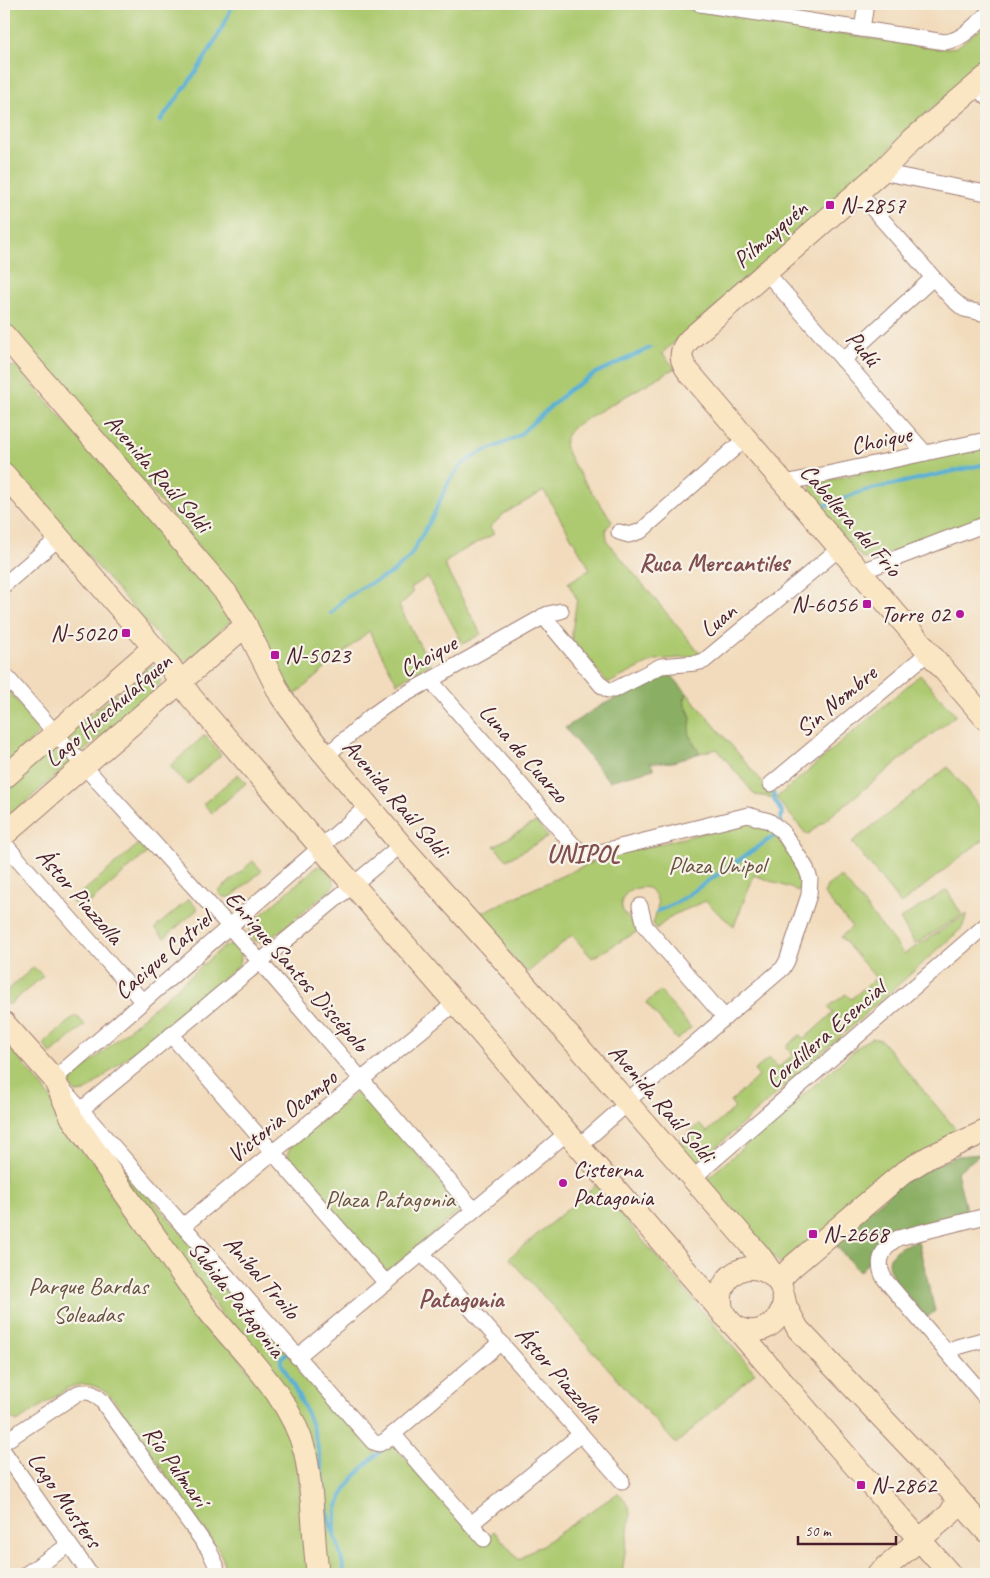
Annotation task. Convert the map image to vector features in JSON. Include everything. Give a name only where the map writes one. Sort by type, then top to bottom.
[{"type":"main road","name":"Pilmayquén","points":[[680,354],[682,348],[690,339],[881,172],[912,140],[983,87]]},
{"type":"main road","name":"Avenida Raúl Soldi","points":[[7,347],[221,586],[237,608],[289,709],[401,845],[760,1256],[779,1286],[791,1318],[798,1329],[956,1496],[986,1531]]},
{"type":"main road","name":"Cabellera del Frío","points":[[680,354],[688,371],[986,719]]},
{"type":"main road","points":[[4,474],[153,648],[191,697],[919,1541],[950,1574]]},
{"type":"main road","name":"Lago Huechulafquen","points":[[4,835],[246,625]]},
{"type":"main road","name":"Lago Huechulafquen","points":[[4,778],[153,648]]},
{"type":"main road","name":"Aníbal Troilo","points":[[4,1023],[54,1079]]},
{"type":"main road","name":"Subida Patagonia","points":[[54,1079],[72,1118],[194,1293],[269,1382],[288,1411],[300,1439],[307,1464],[318,1574]]},
{"type":"main road","points":[[779,1286],[765,1271],[754,1268],[744,1269],[734,1274],[726,1282],[722,1292],[721,1303],[727,1319],[744,1330],[764,1329],[773,1324],[780,1316],[779,1286],[793,1266],[902,1173],[929,1157],[986,1131]]},
{"type":"main road","points":[[878,1574],[950,1514],[955,1505],[956,1496]]},
{"type":"street","points":[[700,4],[939,41],[952,41],[963,35],[986,15]]},
{"type":"street","points":[[862,29],[866,4]]},
{"type":"street","points":[[881,172],[986,193]]},
{"type":"street","points":[[858,192],[958,305],[964,309],[986,314]]},
{"type":"street","name":"Pudú","points":[[766,272],[925,453]]},
{"type":"street","points":[[843,360],[934,278]]},
{"type":"street","points":[[619,532],[629,535],[641,530],[746,438]]},
{"type":"street","name":"Choique","points":[[785,484],[986,440]]},
{"type":"street","points":[[860,572],[986,524]]},
{"type":"street","points":[[4,585],[59,538]]},
{"type":"street","name":"Luan","points":[[543,616],[601,685],[608,690],[614,690],[661,666],[696,664],[704,660],[840,548]]},
{"type":"street","name":"Choique","points":[[326,756],[379,710],[543,616],[561,611]]},
{"type":"street","name":"Sin Nombre","points":[[771,784],[929,652]]},
{"type":"street","points":[[4,674],[55,733]]},
{"type":"street","name":"Luna de Cuarzo","points":[[431,681],[573,845],[583,853],[596,853],[744,815],[759,818],[778,827],[786,835],[808,872],[810,883],[809,896],[786,964],[725,1018]]},
{"type":"street","name":"Enrique Santos Discépolo","points":[[55,733],[230,926],[474,1210]]},
{"type":"street","name":"Cacique Catriel","points":[[54,1079],[368,806]]},
{"type":"street","name":"Ástor Piazzolla","points":[[4,843],[143,1002]]},
{"type":"street","points":[[82,1109],[354,886],[401,845]]},
{"type":"street","points":[[297,1357],[474,1210],[627,1102],[725,1018],[648,930],[643,921],[640,906]]},
{"type":"street","name":"Cordillera Esencial","points":[[693,1178],[986,925]]},
{"type":"street","name":"Victoria Ocampo","points":[[183,1226],[455,1003]]},
{"type":"street","points":[[172,1035],[386,1283]]},
{"type":"street","name":"Aníbal Troilo","points":[[54,1079],[373,1442],[382,1443],[393,1434]]},
{"type":"street","points":[[986,1216],[903,1236],[889,1244],[882,1254],[880,1266],[883,1277],[986,1398]]},
{"type":"street","name":"Ástor Piazzolla","points":[[422,1253],[622,1480]]},
{"type":"street","points":[[947,1352],[957,1347],[986,1340]]},
{"type":"street","points":[[484,1539],[393,1434],[501,1342]]},
{"type":"street","name":"Río Pulmarí","points":[[4,1442],[72,1396],[78,1393],[94,1393],[102,1401],[210,1550],[216,1565],[217,1574]]},
{"type":"street","points":[[471,1524],[581,1434]]},
{"type":"street","name":"Lago Musters","points":[[4,1452],[90,1574]]},
{"type":"street","points":[[26,1574],[69,1545]]},
{"type":"green space","points":[[4,4],[660,4],[938,49],[957,47],[986,24],[986,62],[900,136],[872,170],[826,205],[829,209],[662,353],[675,368],[577,424],[566,438],[565,443],[571,460],[612,521],[606,529],[607,541],[702,656],[655,660],[611,682],[607,682],[572,640],[577,599],[568,583],[590,569],[544,491],[505,513],[490,527],[494,534],[458,553],[444,564],[481,634],[463,644],[427,577],[411,588],[413,593],[399,606],[430,664],[397,683],[369,631],[291,698],[232,585],[4,321]]},
{"type":"green space","points":[[15,366],[230,609],[230,622],[189,659],[182,660],[175,656],[4,459],[4,372],[9,367]]},
{"type":"green space","points":[[986,447],[986,516],[871,560],[862,558],[810,498],[809,490],[814,483]]},
{"type":"green space","points":[[151,665],[158,668],[162,677],[157,687],[4,821],[4,787]]},
{"type":"green space","points":[[664,674],[672,676],[687,693],[684,702],[691,718],[689,735],[700,753],[673,762],[650,763],[654,769],[609,781],[565,728],[600,706]]},
{"type":"green space","points":[[920,675],[956,715],[807,835],[776,798]]},
{"type":"green space","points":[[4,686],[37,724],[39,733],[4,766]]},
{"type":"green space","points":[[687,693],[776,798],[755,795],[717,749],[700,753],[689,735],[690,714],[684,702]]},
{"type":"green space","points":[[205,735],[221,755],[187,785],[170,766]]},
{"type":"green space","points":[[948,767],[986,815],[986,837],[901,904],[852,842]]},
{"type":"green space","points":[[238,774],[246,783],[212,813],[203,804]]},
{"type":"green space","name":"Plaza Unipol","points":[[751,821],[776,832],[803,878],[804,893],[754,875],[734,926],[706,901],[673,915],[656,929],[653,924],[658,904],[656,896],[648,888],[637,888],[624,896],[621,905],[625,914],[640,930],[592,958],[572,935],[527,973],[476,915],[599,859]]},
{"type":"green space","points":[[536,822],[548,837],[507,860],[494,846]]},
{"type":"green space","points":[[140,843],[148,852],[80,911],[72,901]]},
{"type":"green space","points":[[253,861],[262,871],[231,897],[223,897],[218,892]]},
{"type":"green space","points":[[319,866],[324,867],[334,880],[334,885],[329,891],[268,941],[255,941],[249,932],[252,923]]},
{"type":"green space","points":[[841,876],[904,954],[967,914],[962,928],[702,1160],[693,1162],[676,1144],[699,1124],[707,1132],[735,1108],[730,1102],[759,1076],[754,1071],[769,1058],[778,1068],[793,1055],[786,1047],[800,1035],[804,1039],[833,1013],[828,1007],[846,994],[851,999],[876,978],[841,937],[852,927],[824,894],[827,886]]},
{"type":"green space","points":[[947,890],[962,915],[915,944],[900,919]]},
{"type":"green space","points":[[189,899],[198,909],[164,938],[155,928]]},
{"type":"green space","points":[[228,945],[236,947],[240,953],[241,959],[237,967],[85,1092],[76,1093],[70,1087],[73,1078],[221,949]]},
{"type":"green space","points":[[34,967],[43,976],[9,1005],[4,999],[4,993]]},
{"type":"green space","points":[[660,991],[691,1028],[677,1040],[646,1003]]},
{"type":"green space","points":[[76,1015],[85,1025],[51,1054],[43,1044]]},
{"type":"green space","points":[[872,1038],[881,1040],[959,1133],[780,1264],[708,1181],[709,1177],[864,1042]]},
{"type":"green space","name":"Parque Bardas Soleadas","points":[[4,1041],[42,1086],[271,1401],[292,1443],[298,1471],[310,1574],[225,1574],[223,1559],[218,1549],[114,1400],[99,1388],[81,1385],[68,1388],[17,1422],[4,1413]]},
{"type":"green space","name":"Plaza Patagonia","points":[[358,1091],[363,1091],[460,1205],[457,1213],[389,1270],[384,1270],[380,1267],[287,1155],[290,1147]]},
{"type":"green space","points":[[77,1114],[376,1454],[392,1444],[482,1542],[494,1531],[519,1560],[618,1493],[629,1506],[630,1516],[622,1574],[325,1574],[319,1486],[219,1310]]},
{"type":"green space","points":[[981,1154],[957,1172],[967,1214],[899,1230],[889,1235],[878,1244],[865,1266],[859,1272],[832,1241],[911,1176],[957,1156]]},
{"type":"green space","points":[[596,1185],[755,1373],[676,1444],[509,1258]]},
{"type":"green space","points":[[918,1241],[935,1311],[926,1318],[899,1286],[892,1275],[889,1265],[891,1255],[901,1247]]},
{"type":"waterway","points":[[160,121],[210,50],[233,4]]},
{"type":"waterway","points":[[331,613],[343,600],[361,588],[392,573],[409,558],[433,516],[449,481],[461,465],[480,453],[518,436],[569,390],[596,373],[650,348]]},
{"type":"waterway","points":[[824,506],[863,491],[986,464]]},
{"type":"waterway","points":[[774,794],[774,800],[782,812],[780,824]]},
{"type":"waterway","points":[[658,911],[676,903],[774,836],[776,832]]},
{"type":"waterway","points":[[289,1351],[281,1358],[281,1363],[311,1422],[320,1455],[326,1506],[337,1541]]},
{"type":"waterway","points":[[335,1533],[335,1519],[342,1495],[356,1475],[384,1448]]},
{"type":"waterway","points":[[337,1540],[345,1574]]},
{"type":"place","name":"N-2857","points":[[830,205]]},
{"type":"place","name":"N-6056","points":[[867,604]]},
{"type":"place","name":"Torre 02","points":[[960,614]]},
{"type":"place","name":"N-5020","points":[[126,633]]},
{"type":"place","name":"N-5023","points":[[275,655]]},
{"type":"place","name":"Cisterna Patagonia","points":[[563,1183]]},
{"type":"place","name":"N-2668","points":[[813,1234]]},
{"type":"place","name":"N-2862","points":[[861,1485]]},
{"type":"district","name":"Ruca Mercantiles","points":[[714,562]]},
{"type":"district","name":"UNIPOL","points":[[583,853]]},
{"type":"district","name":"Patagonia","points":[[461,1298]]}]
